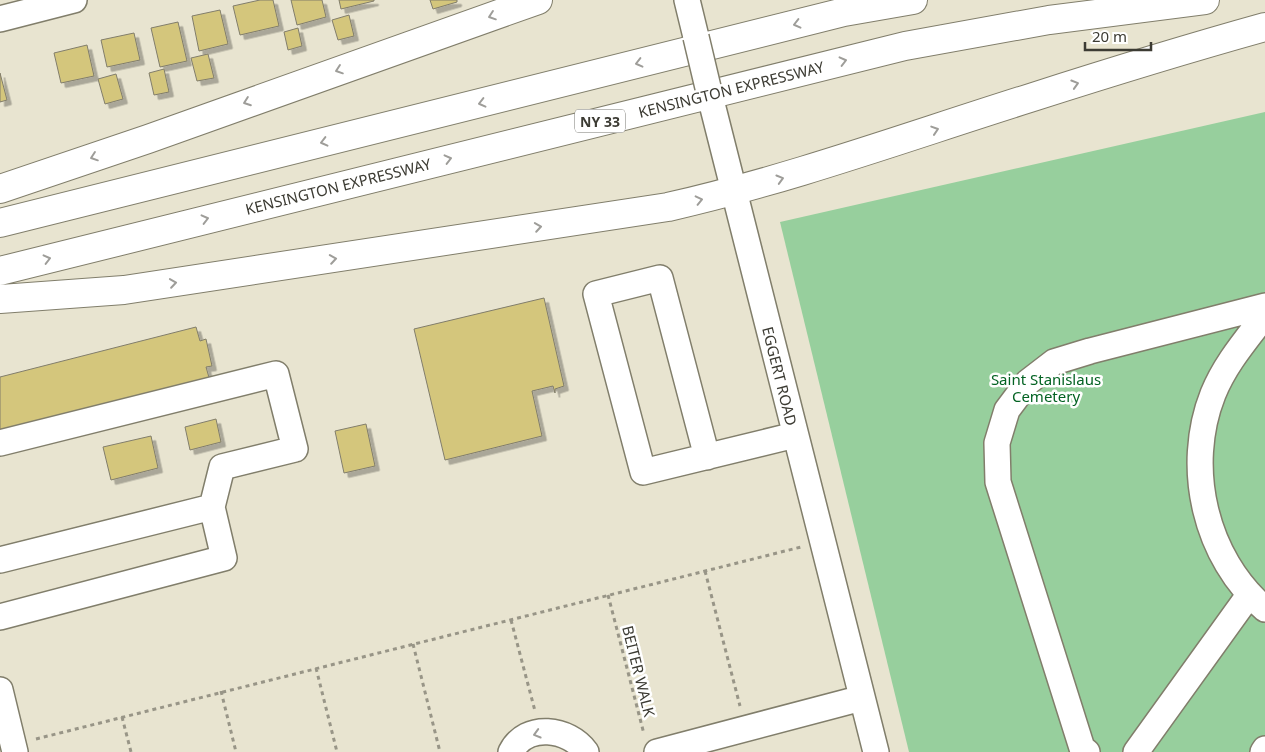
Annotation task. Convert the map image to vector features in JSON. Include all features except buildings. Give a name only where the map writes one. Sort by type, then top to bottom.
[{"type":"highway","points":[[0,189],[148,139],[538,0]]},
{"type":"highway","points":[[0,223],[844,12],[913,0]]},
{"type":"highway","name":"KENSINGTON EXPRESSWAY","points":[[0,271],[905,46],[1049,20],[1205,0]]},
{"type":"highway","points":[[0,299],[124,290],[668,207],[731,182],[1029,98],[1265,27]]},
{"type":"street","points":[[0,19],[74,0]]},
{"type":"street","name":"EGGERT ROAD","points":[[687,0],[731,182],[876,752]]},
{"type":"street","points":[[706,457],[660,278],[596,294],[643,472],[706,457],[796,435]]},
{"type":"street","points":[[1087,752],[1082,748],[998,482],[997,443],[1007,410],[1028,382],[1054,362],[1265,306]]},
{"type":"street","points":[[1136,752],[1257,602],[1225,558],[1206,514],[1199,473],[1202,435],[1213,394],[1230,361],[1265,314]]},
{"type":"street","points":[[0,443],[276,374],[295,449],[222,467],[212,507],[224,558],[0,617]]},
{"type":"street","points":[[0,560],[212,507]]},
{"type":"street","points":[[0,690],[14,748]]},
{"type":"street","points":[[652,747],[746,729],[862,698]]},
{"type":"street","points":[[510,752],[525,737],[540,732],[555,731],[568,736],[580,744],[586,752]]},
{"type":"path","points":[[14,748],[122,717],[823,542]]},
{"type":"path","points":[[705,572],[746,729]]},
{"type":"path","name":"BEITER WALK","points":[[608,595],[652,747]]},
{"type":"path","points":[[511,620],[540,732]]},
{"type":"path","points":[[413,644],[440,752]]},
{"type":"path","points":[[316,668],[337,752]]},
{"type":"path","points":[[221,692],[236,752]]},
{"type":"path","points":[[122,717],[131,752]]},
{"type":"green space","name":"Saint Stanislaus Cemetery","points":[[1265,112],[1265,752],[909,752],[780,222]]}]
